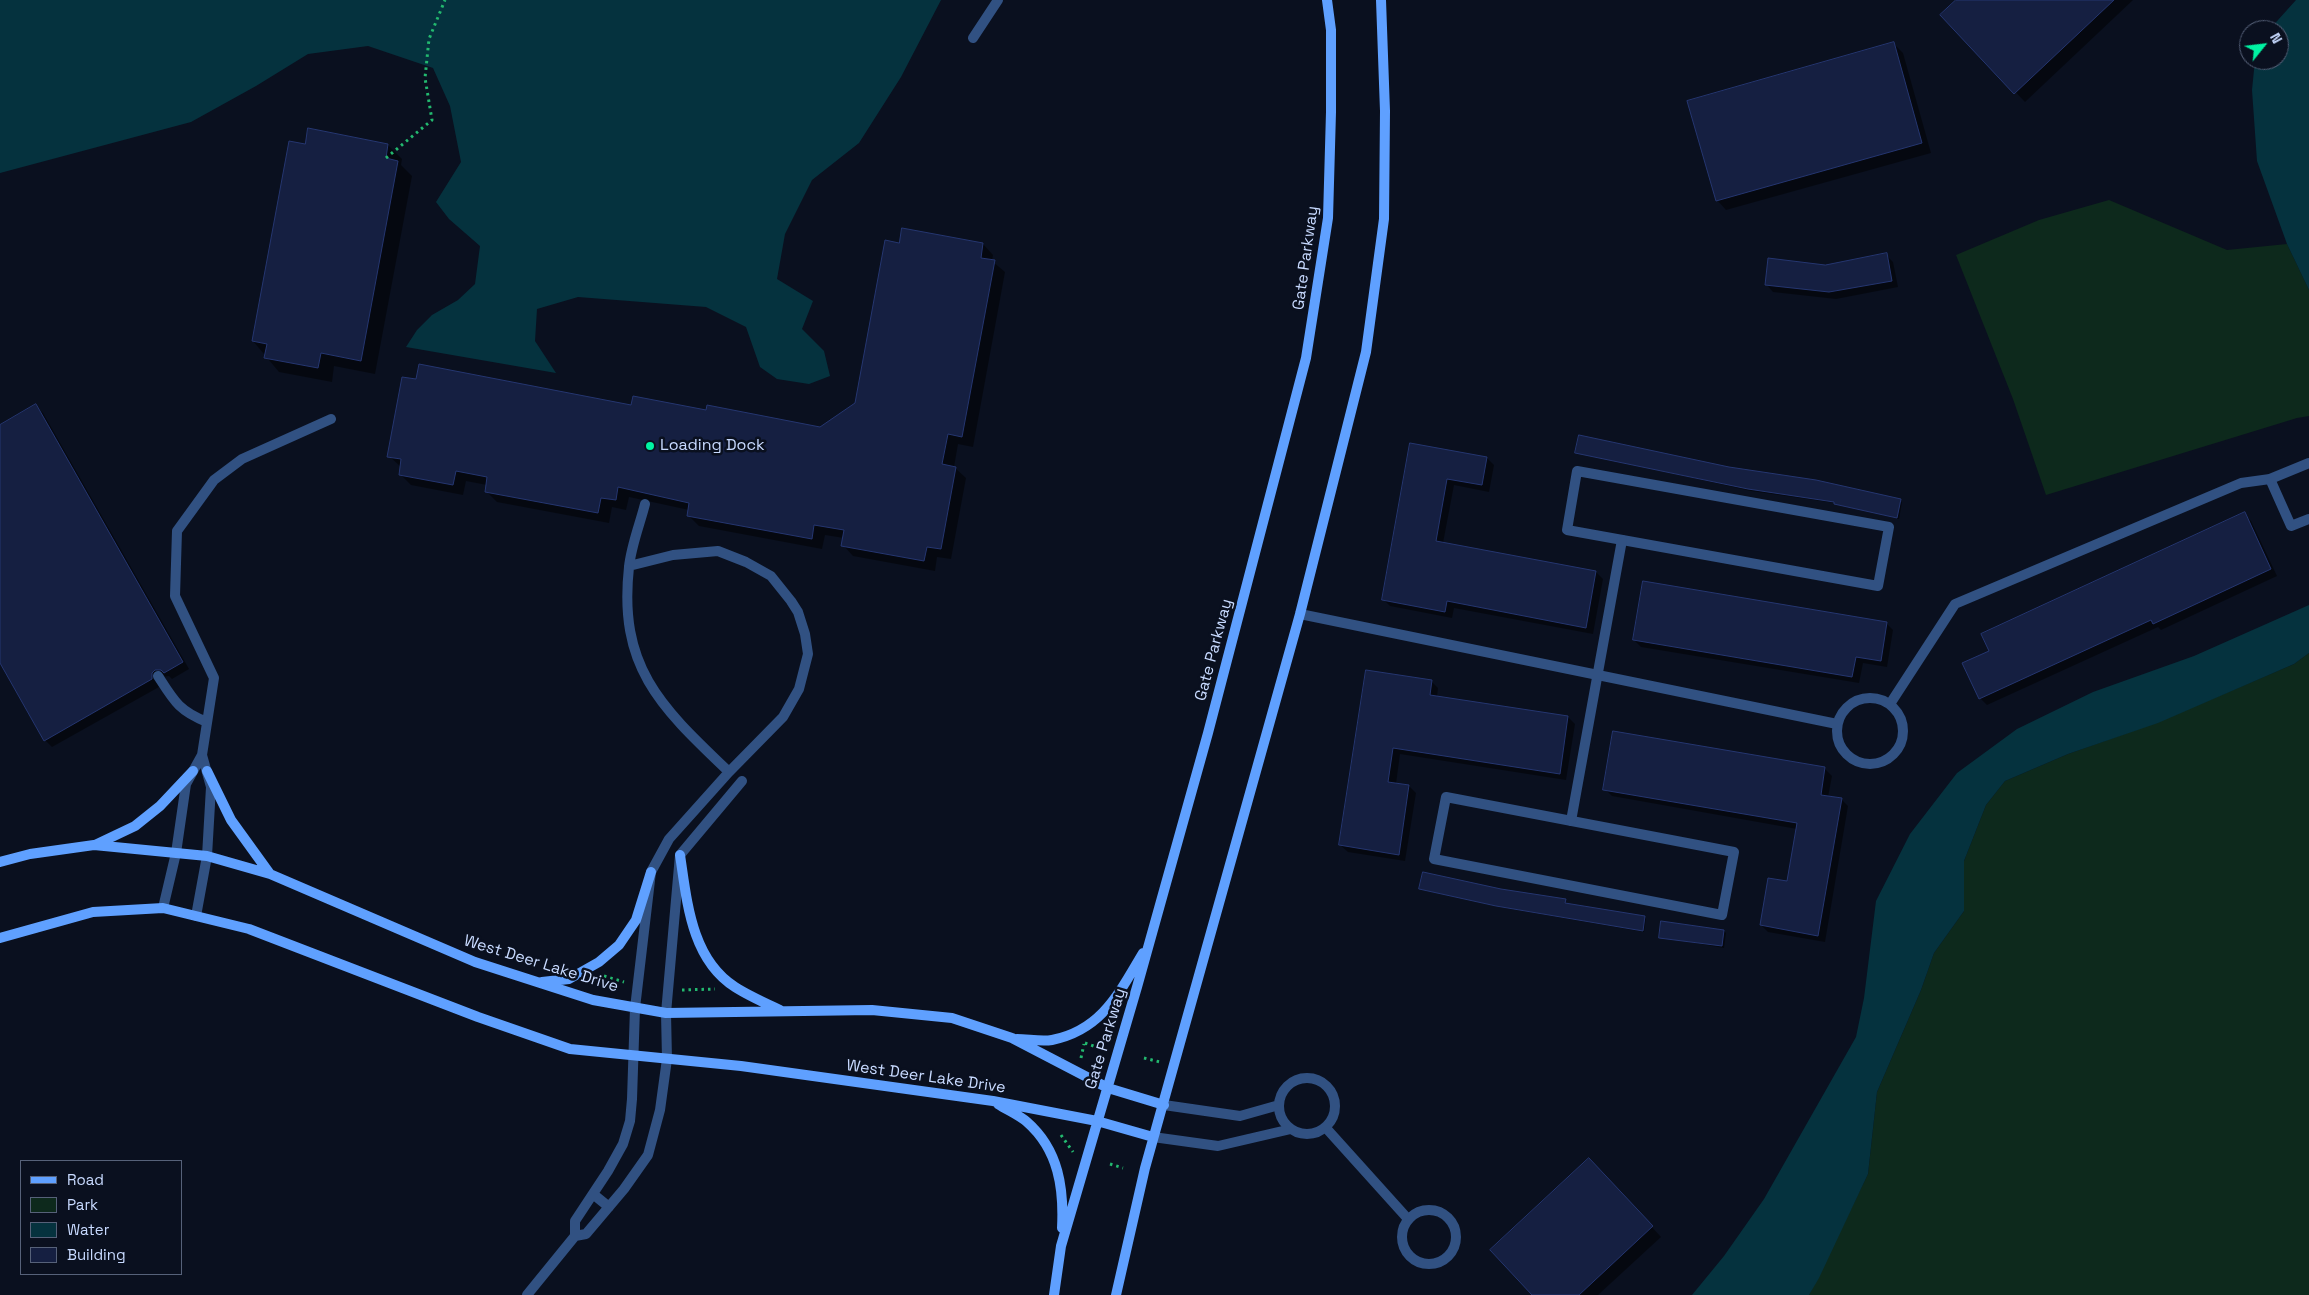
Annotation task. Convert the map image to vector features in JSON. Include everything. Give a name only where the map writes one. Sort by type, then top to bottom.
[{"type":"street","points":[[973,38],[998,0]]},
{"type":"street","name":"Gate Parkway","points":[[1054,1295],[1061,1246],[1150,942],[1208,733],[1306,358],[1328,218],[1331,30],[1327,0]]},
{"type":"street","points":[[1116,1295],[1153,1137],[1164,1105],[1300,614],[1366,352],[1383,228],[1385,111],[1381,0]]},
{"type":"street","points":[[163,908],[176,853],[186,784],[202,755],[214,678],[175,596],[177,531],[214,480],[242,459],[331,419]]},
{"type":"street","points":[[1890,704],[1955,604],[2241,483],[2270,479],[2309,463]]},
{"type":"street","points":[[1578,470],[1889,527],[1878,586],[1622,540],[1567,530],[1578,470]]},
{"type":"street","points":[[2270,479],[2291,526],[2309,518]]},
{"type":"street","points":[[645,504],[629,566],[628,610],[631,640],[647,682],[679,724],[729,772]]},
{"type":"street","points":[[1571,821],[1622,540]]},
{"type":"street","points":[[538,982],[569,979],[598,962],[619,945],[636,920],[652,872],[669,839],[729,772],[783,717],[799,689],[808,654],[798,612],[772,576],[746,562],[718,551],[672,555],[629,566]]},
{"type":"street","points":[[1300,614],[1837,724]]},
{"type":"street","points":[[158,676],[175,702],[189,715],[207,722]]},
{"type":"street","points":[[1868,698],[1880,699],[1890,704],[1898,712],[1902,723],[1903,734],[1901,744],[1895,754],[1886,761],[1876,764],[1865,764],[1855,761],[1846,755],[1840,746],[1837,735],[1837,724],[1841,714],[1848,706],[1858,700],[1868,698]]},
{"type":"street","points":[[196,916],[207,856],[211,787],[202,755]]},
{"type":"street","points":[[94,846],[135,826],[160,806],[193,771]]},
{"type":"street","points":[[207,772],[231,820],[270,874]]},
{"type":"street","points":[[575,1236],[586,1234],[648,1155],[660,1110],[667,1059],[666,1013],[680,855],[742,781]]},
{"type":"street","points":[[1446,797],[1571,821],[1734,852],[1722,915],[1434,859],[1446,797]]},
{"type":"street","name":"West Deer Lake Drive","points":[[0,862],[30,854],[94,846],[207,856],[270,874],[475,962],[593,1000],[666,1013],[872,1010],[952,1018],[1012,1038],[1108,1088],[1164,1105]]},
{"type":"street","points":[[680,855],[697,940],[712,965],[734,987],[783,1012]]},
{"type":"street","points":[[527,1295],[575,1236],[575,1220],[608,1171],[622,1144],[630,1121],[635,1008],[652,872]]},
{"type":"street","name":"West Deer Lake Drive","points":[[0,938],[93,912],[163,908],[249,929],[478,1017],[570,1049],[741,1066],[993,1101],[1097,1121],[1153,1137]]},
{"type":"street","points":[[1012,1038],[1051,1041],[1076,1032],[1094,1021],[1114,1002],[1150,942]]},
{"type":"street","points":[[1153,1137],[1218,1146],[1291,1129],[1309,1134],[1318,1133],[1326,1128],[1332,1120],[1335,1103],[1332,1094],[1320,1081],[1311,1078],[1293,1082],[1286,1088],[1279,1105],[1284,1122],[1291,1129]]},
{"type":"street","points":[[993,1101],[1027,1122],[1046,1144],[1057,1168],[1064,1198],[1061,1246]]},
{"type":"street","points":[[1164,1105],[1240,1116],[1279,1105]]},
{"type":"street","points":[[1326,1128],[1408,1219]]},
{"type":"street","points":[[593,1194],[609,1207]]},
{"type":"street","points":[[1428,1209],[1446,1215],[1452,1222],[1456,1240],[1453,1250],[1447,1257],[1432,1264],[1424,1264],[1409,1256],[1402,1241],[1402,1232],[1408,1219],[1419,1211],[1428,1209]]},
{"type":"path","points":[[386,158],[432,120],[425,78],[429,39],[445,0]]},
{"type":"path","points":[[603,976],[631,984]]},
{"type":"path","points":[[676,991],[719,989]]},
{"type":"path","points":[[1081,1061],[1086,1034]]},
{"type":"path","points":[[1084,1043],[1106,1050]]},
{"type":"path","points":[[1144,1058],[1161,1062]]},
{"type":"path","points":[[1060,1140],[1062,1128]]},
{"type":"path","points":[[1061,1135],[1073,1152]]},
{"type":"path","points":[[1110,1164],[1123,1168]]},
{"type":"green space","points":[[2109,200],[2227,250],[2287,244],[2309,290],[2309,416],[2297,418],[2046,495],[2013,399],[1956,255],[2039,220]]},
{"type":"green space","points":[[2309,653],[2309,1295],[1809,1295],[1868,1174],[1877,1092],[1921,990],[1934,953],[1964,911],[1964,861],[1986,805],[2005,781],[2068,754],[2158,722],[2294,664]]},
{"type":"water","points":[[0,0],[941,0],[901,77],[859,143],[812,180],[785,234],[777,279],[813,301],[802,329],[824,351],[830,376],[809,384],[777,379],[760,367],[746,327],[706,307],[578,297],[537,309],[535,341],[556,373],[406,347],[417,330],[432,315],[458,300],[475,284],[480,246],[449,219],[436,202],[461,162],[450,106],[433,68],[368,46],[308,54],[256,86],[191,122],[0,173]]},
{"type":"water","points":[[2296,0],[2309,0],[2309,290],[2287,244],[2257,161],[2252,90],[2254,70],[2289,70],[2289,20],[2278,20]]},
{"type":"water","points":[[2309,605],[2309,653],[2294,664],[2158,723],[2068,754],[2005,781],[1986,805],[1964,861],[1964,911],[1934,953],[1921,990],[1877,1092],[1868,1174],[1819,1278],[1809,1295],[1692,1295],[1724,1256],[1764,1199],[1856,1037],[1864,998],[1876,901],[1910,834],[1957,773],[2017,729],[2093,692],[2194,656]]},
{"type":"building","points":[[1956,0],[2114,0],[2014,94],[1940,15]]},
{"type":"building","points":[[1894,42],[1922,143],[1716,201],[1687,101]]},
{"type":"building","points":[[308,128],[388,144],[386,158],[398,161],[361,361],[321,353],[318,368],[264,358],[267,344],[252,341],[289,141],[305,144]]},
{"type":"building","points":[[902,228],[983,243],[981,258],[995,260],[962,437],[948,434],[942,464],[956,467],[941,549],[927,547],[924,561],[841,546],[844,530],[814,525],[812,539],[687,516],[689,503],[618,487],[616,500],[601,498],[598,513],[485,492],[487,477],[456,471],[453,485],[399,475],[401,459],[387,457],[402,377],[416,379],[419,364],[631,405],[633,396],[706,410],[707,405],[820,427],[855,403],[885,240],[899,243]]},
{"type":"building","points":[[1887,253],[1892,281],[1829,292],[1765,285],[1768,258],[1825,265]]},
{"type":"building","points":[[36,404],[183,662],[164,673],[161,670],[155,670],[152,673],[152,679],[44,741],[0,663],[0,425]]},
{"type":"building","points":[[1579,435],[1729,467],[1816,480],[1901,499],[1897,518],[1834,504],[1834,502],[1748,489],[1575,453]]},
{"type":"building","points":[[1410,443],[1487,457],[1482,485],[1447,479],[1436,541],[1596,571],[1586,628],[1447,601],[1445,612],[1382,600]]},
{"type":"building","points":[[2245,512],[2271,569],[2153,624],[2151,620],[1979,699],[1962,663],[1989,651],[1981,634]]},
{"type":"building","points":[[1643,581],[1887,622],[1881,661],[1856,657],[1852,677],[1633,640]]},
{"type":"building","points":[[1366,670],[1432,680],[1430,695],[1568,716],[1560,774],[1393,748],[1388,782],[1409,785],[1399,855],[1339,845]]},
{"type":"building","points":[[1613,731],[1825,767],[1821,795],[1842,798],[1818,936],[1760,925],[1768,878],[1787,881],[1797,823],[1603,790]]},
{"type":"building","points":[[1423,872],[1501,889],[1566,899],[1565,903],[1645,916],[1643,931],[1496,906],[1419,889]]},
{"type":"building","points":[[1661,921],[1724,930],[1722,946],[1659,938]]},
{"type":"building","points":[[1589,1158],[1653,1226],[1579,1295],[1532,1295],[1490,1250]]},
{"type":"place","name":"Loading Dock","points":[[650,446]]}]
